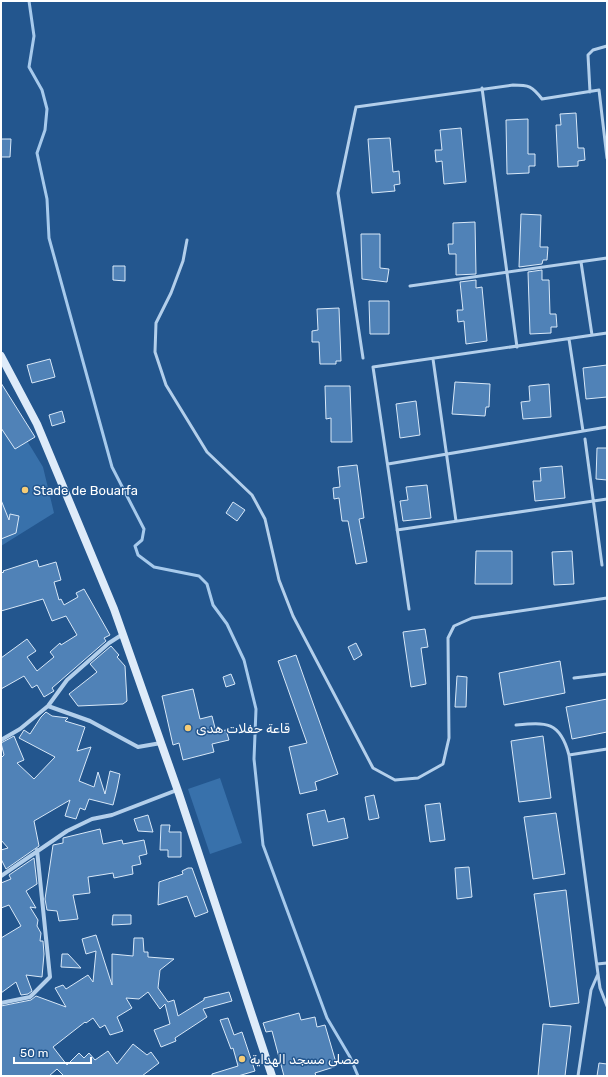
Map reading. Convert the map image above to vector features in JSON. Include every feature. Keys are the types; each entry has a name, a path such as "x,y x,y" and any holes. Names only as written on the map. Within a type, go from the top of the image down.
{"street":[{"path":"1,356 37,424 114,609 177,790 272,1076"},
{"path":"1,740 20,729 48,706 67,680 109,643 123,634"},
{"path":"48,706 90,721 138,747 161,743"},
{"path":"1,876 37,850 67,831 92,819 112,815 177,790"},
{"path":"1,1003 30,997 50,977 37,850"}],"lane":[{"path":"590,92 588,55 593,50 607,46"},
{"path":"362,358 338,193 356,107 482,88 528,85 536,90 542,98 599,90 607,158"},
{"path":"482,88 517,347"},
{"path":"187,240 183,261 171,293 156,323 155,352 166,386 207,452 252,495 265,519 279,580 293,616 373,768 395,780 418,778 443,764 449,738 448,638 454,626 472,618 607,598"},
{"path":"410,286 607,258"},
{"path":"581,262 592,335"},
{"path":"409,609 374,367 607,333"},
{"path":"569,339 583,431"},
{"path":"433,359 456,521"},
{"path":"388,464 607,427"},
{"path":"585,439 602,565"},
{"path":"397,530 607,499"},
{"path":"574,678 607,674"},
{"path":"516,725 544,723 553,726 566,742 600,988 607,1006"},
{"path":"569,755 607,749"},
{"path":"597,964 607,964"},
{"path":"578,1076 591,990 598,974"}],"shaded area":[{"name":"Stade de Bouarfa","path":"1,398 43,467 54,513 1,546"},
{"path":"220,778 242,843 210,854 188,789"}],"building":[{"path":"576,113 578,148 584,148 585,160 578,161 578,166 558,167 556,125 561,125 560,114"},
{"path":"528,119 528,154 535,154 535,166 529,166 529,173 507,174 506,120"},
{"path":"461,128 466,182 444,184 442,161 436,162 435,150 442,150 440,130"},
{"path":"390,138 393,172 399,171 400,184 394,185 395,191 372,193 368,139"},
{"path":"1,139 11,139 10,157 1,157"},
{"path":"521,214 541,215 540,247 548,247 547,260 543,260 542,264 519,267"},
{"path":"475,222 476,274 456,275 456,254 449,254 448,244 453,244 453,223"},
{"path":"361,234 380,234 380,268 389,269 387,282 362,279"},
{"path":"113,266 125,266 125,281 113,280"},
{"path":"542,270 542,280 549,280 550,314 556,314 557,327 551,327 551,333 530,334 528,272"},
{"path":"476,280 476,288 482,287 487,341 466,344 464,321 458,322 457,310 463,310 460,282"},
{"path":"369,301 389,301 389,334 370,334"},
{"path":"339,308 341,361 336,361 336,364 320,364 319,342 312,342 312,331 318,330 317,309"},
{"path":"50,359 55,377 32,383 27,365"},
{"path":"607,365 607,397 586,399 583,368"},
{"path":"455,382 490,384 489,407 486,407 485,416 452,414"},
{"path":"1,383 35,437 15,449 1,428"},
{"path":"549,384 551,417 523,419 521,402 530,401 529,386"},
{"path":"325,386 350,386 352,442 331,442 331,418 326,419"},
{"path":"416,401 420,435 400,438 396,404"},
{"path":"62,411 65,422 52,426 49,415"},
{"path":"597,448 607,448 607,480 596,479"},
{"path":"357,465 364,518 359,519 367,562 356,564 348,521 342,521 339,498 334,499 333,488 340,487 338,467"},
{"path":"562,466 565,498 535,501 533,481 541,481 540,468"},
{"path":"427,485 431,518 403,521 400,501 408,500 406,487"},
{"path":"1,500 9,520 10,514 19,516 16,533 1,539"},
{"path":"233,502 245,510 237,521 226,513"},
{"path":"476,551 512,551 512,584 475,584"},
{"path":"572,551 574,584 554,585 552,552"},
{"path":"37,560 39,567 56,562 61,580 54,582 59,600 61,599 64,605 78,597 76,593 84,589 110,635 104,638 106,641 52,688 54,691 44,697 37,685 32,688 24,676 1,689 1,658 27,639 36,651 27,657 37,671 54,657 50,652 60,643 61,645 77,635 66,616 52,621 43,599 1,611 1,573 4,572 3,571"},
{"path":"425,629 428,647 421,648 426,684 411,687 403,632"},
{"path":"356,643 362,655 354,660 348,647"},
{"path":"111,646 119,655 117,657 125,666 127,701 123,704 78,706 69,694 97,672 90,664"},
{"path":"296,655 338,774 315,782 317,790 300,794 289,747 307,743 278,661"},
{"path":"560,661 565,693 504,705 499,673"},
{"path":"231,674 235,684 226,687 223,677"},
{"path":"457,676 467,677 466,707 455,707"},
{"path":"193,689 200,719 212,716 216,732 226,730 229,740 212,744 214,752 183,760 179,743 173,745 162,696"},
{"path":"607,699 607,732 572,739 566,707"},
{"path":"46,712 52,716 68,718 65,721 85,727 77,751 91,747 79,781 94,787 98,772 105,794 110,771 120,774 113,805 89,799 85,810 80,808 76,819 65,816 70,800 34,821 39,846 6,869 1,859 1,850 8,848 1,840 1,758 4,755 1,743 14,736 24,760 17,763 34,779 55,757 19,738 24,730 30,734"},
{"path":"543,736 551,798 519,802 511,741"},
{"path":"374,795 379,818 369,820 365,797"},
{"path":"440,803 445,840 430,842 425,805"},
{"path":"325,810 328,822 344,818 348,838 313,846 307,814"},
{"path":"556,813 565,874 533,879 524,817"},
{"path":"148,815 153,832 138,831 134,819"},
{"path":"161,825 170,825 169,832 181,832 181,857 168,857 168,850 160,850"},
{"path":"100,829 103,844 122,840 123,844 144,840 147,854 139,856 141,864 132,866 133,874 114,878 113,873 88,877 90,893 73,895 78,919 59,921 57,911 47,910 45,899 53,845 63,843 63,838"},
{"path":"34,858 37,884 26,891 36,908 30,907 38,920 37,926 41,933 40,941 43,941 44,954 42,977 26,975 32,991 28,994 21,995 16,982 1,993 1,938 21,926 9,905 1,908 1,883 11,879 9,875"},
{"path":"469,867 472,897 457,899 455,868"},
{"path":"192,868 208,912 195,917 187,896 158,905 159,882 183,874 182,871"},
{"path":"566,890 579,1003 550,1007 534,894"},
{"path":"113,915 131,915 131,924 112,925"},
{"path":"96,935 112,985 112,954 133,956 134,938 143,938 144,952 148,952 148,957 174,959 160,970 158,988 168,1002 174,1000 178,1016 204,1000 204,998 229,992 232,1001 203,1009 207,1017 175,1038 176,1041 161,1047 154,1030 170,1024 165,1004 160,1009 148,992 139,999 126,998 132,1008 117,1017 123,1031 110,1035 105,1025 100,1028 93,1018 86,1023 85,1022 53,1047 67,1065 79,1053 84,1058 89,1053 95,1060 108,1051 117,1064 133,1044 147,1055 151,1052 159,1063 142,1076 64,1076 57,1069 49,1076 1,1076 1,1006 31,1000 36,996 66,1007 55,988 63,985 66,989 88,975 93,982 96,951 86,954 82,939"},
{"path":"62,954 68,954 81,968 61,967"},
{"path":"299,1013 301,1020 315,1017 317,1027 325,1025 337,1066 315,1073 316,1076 284,1076 272,1031 266,1032 263,1023"},
{"path":"228,1018 234,1035 242,1032 255,1071 238,1076 212,1076 212,1074 238,1066 233,1048 231,1049 220,1020"},
{"path":"543,1024 571,1026 565,1076 538,1076"},
{"path":"599,1063 607,1064 607,1076 597,1076"}],"waterway":[{"path":"29,1 34,36 29,67 42,90 47,109 45,130 37,153 47,199 49,238 112,467 144,529 142,540 135,546 138,555 154,567 199,576 207,584 213,605 227,624 244,660 256,709 254,759 263,845 327,1018 350,1057 358,1076"}],"place":[{"name":"Stade de Bouarfa","path":"25,490"},
{"name":"قاعة حفلات هدى","path":"188,728"},
{"name":"مصلى مسجد الهداية","path":"242,1059"}]}
